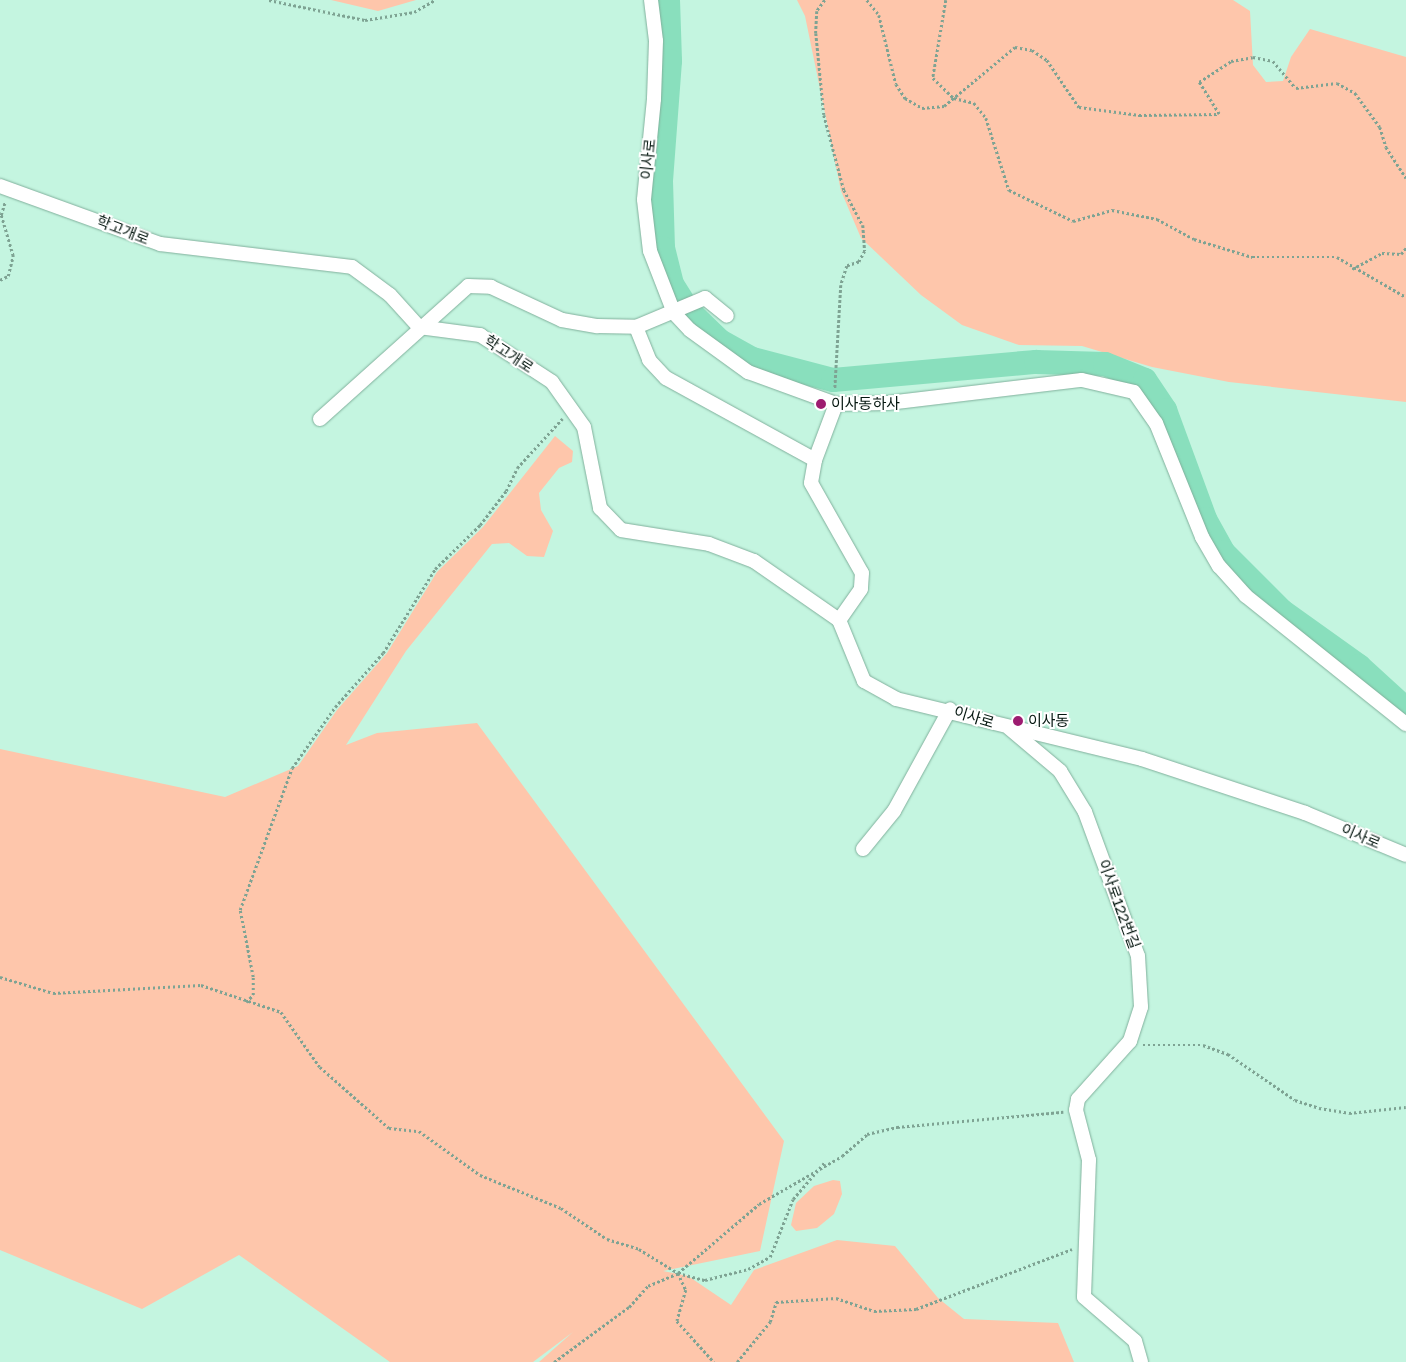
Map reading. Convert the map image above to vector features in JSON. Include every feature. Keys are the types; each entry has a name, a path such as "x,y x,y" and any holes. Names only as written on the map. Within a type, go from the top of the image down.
{"street":[{"name":"이사로","path":"651,0 656,40 654,99 644,200 650,251 676,312 715,351 748,372 836,398 888,404 1082,380 1134,392 1156,423 1202,538 1219,566 1246,596 1406,724"},
{"name":"학고개로","path":"5,188 160,244 352,267 390,295 418,328 480,335 552,382 584,427 600,508 621,530 709,544 754,561 839,620"},
{"path":"320,419 418,328 468,286 479,284 562,320 636,327 676,312 699,299 705,298 728,316"},
{"path":"636,327 649,360 666,378 815,460"},
{"path":"836,398 815,460 811,483 862,573 862,589 839,620"},
{"name":"이사로","path":"839,620 864,681 896,699 950,709 1009,728 1142,759 1227,786 1406,855"},
{"path":"864,849 894,811 950,709"},
{"name":"이사로122번길","path":"1009,728 1060,771 1085,812 1112,881 1138,956 1141,1007 1130,1042 1078,1099 1076,1110"},
{"path":"1076,1110 1088,1160 1084,1244 1084,1297 1135,1341 1141,1362"}],"path":[{"path":"269,0 365,20 414,12 435,0"},
{"path":"825,0 817,11 816,33 824,115 844,190 863,225 865,251 859,262 847,266 841,285 836,398"},
{"path":"867,0 879,15 896,84 905,98 932,110 954,98 1016,47 1032,50 1048,60 1079,107 1139,115 1219,114 1199,82 1231,61 1273,61 1296,88 1337,83 1355,93 1380,126 1386,147 1406,178"},
{"path":"946,0 933,78 954,98 974,103 986,118 1009,190 1052,214 1073,221 1112,210 1157,218 1194,239 1252,257 1337,257 1352,268 1406,296"},
{"path":"0,280 8,276 13,256 1,215 5,188"},
{"path":"1352,268 1382,253 1402,254 1406,248"},
{"path":"246,1002 253,995 253,977 240,910 292,768 335,707 383,653 435,569 480,525 506,491 517,468 571,408"},
{"path":"0,977 53,993 201,985 246,1002 281,1012 320,1067 388,1128 419,1131 480,1175 561,1208 607,1239 639,1249 678,1273 705,1280 748,1269 770,1257 793,1200 824,1163"},
{"path":"1130,1042 1203,1045 1228,1054 1295,1100 1319,1108 1348,1112 1406,1107"},
{"path":"554,1362 630,1307 648,1286 678,1273 759,1204 824,1163 842,1156 867,1134 897,1127 1076,1110"},
{"path":"737,1362 770,1322 776,1302 836,1298 874,1311 916,1309 990,1279 1023,1271 1084,1244"},
{"path":"678,1273 686,1290 677,1320 714,1362"}],"shaded area":[{"path":"331,0 416,0 378,11"},
{"path":"797,0 1233,0 1250,11 1253,65 1266,82 1283,81 1291,57 1310,29 1406,57 1406,402 1229,382 1152,367 1082,346 1019,345 962,325 921,295 861,238 841,191 805,16"},
{"path":"555,436 573,451 572,462 559,468 539,493 541,510 553,531 544,557 527,556 509,543 492,544 406,651 346,745 377,733 477,723 784,1141 760,1251 663,1271 688,1276 731,1305 754,1270 837,1240 895,1246 938,1298 964,1319 1058,1323 1074,1362 539,1362 573,1332 533,1362 390,1362 239,1255 142,1309 0,1250 0,749 225,797 298,766 337,710 387,653 437,572 483,527"},
{"path":"833,1180 840,1181 842,1194 834,1214 817,1228 796,1231 791,1225 796,1203 814,1186"}],"waterway":[{"path":"668,0 670,61 661,181 663,248 672,284 689,311 720,341 753,359 833,380 1036,362 1105,364 1145,380 1165,410 1205,519 1223,552 1282,611 1359,666 1406,709"}],"place":[{"name":"이사동하사","path":"821,404"},
{"name":"이사동","path":"1018,721"}]}
